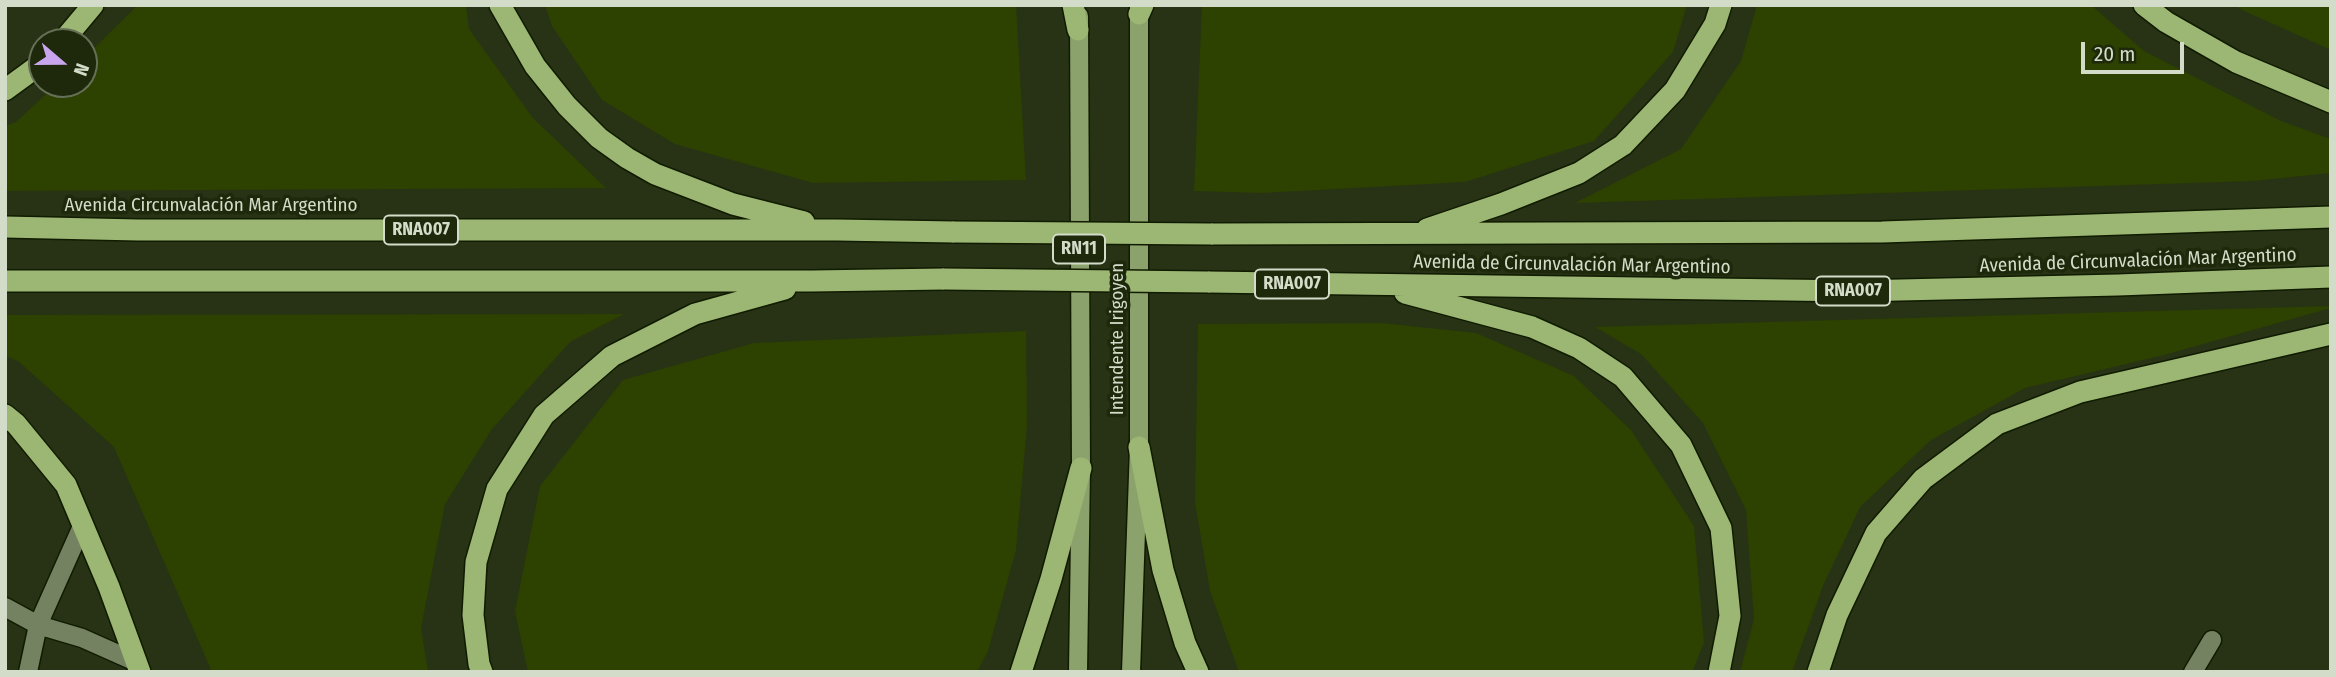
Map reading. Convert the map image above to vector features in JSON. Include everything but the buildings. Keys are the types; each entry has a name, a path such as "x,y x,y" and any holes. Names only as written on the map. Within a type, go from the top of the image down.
{"highway":[{"path":"500,5 535,66 567,106 599,138 627,158 655,174 733,204 836,230"},
{"path":"1073,5 1078,30"},
{"path":"1408,235 1501,204 1579,173 1623,145 1675,90 1715,24 1721,5"},
{"path":"2144,5 2166,22 2236,62 2331,102"},
{"path":"74,28 92,6"},
{"path":"5,90 28,73"},
{"name":"Avenida de Circunvalación Mar Argentino","path":"836,230 1408,235 1882,232 2331,217"},
{"name":"Avenida Circunvalación Mar Argentino","path":"5,227 138,230 836,230"},
{"name":"Avenida de Circunvalación Mar Argentino","path":"812,281 944,279 1857,290 2118,285 2331,277"},
{"name":"RNA007","path":"5,281 812,281"},
{"path":"482,672 473,615 476,562 497,489 544,415 612,356 695,314 812,281"},
{"path":"1376,286 1532,327 1579,348 1623,377 1681,445 1721,528 1730,616 1719,672"},
{"path":"1818,672 1837,615 1876,533 1923,479 1997,424 2080,392 2331,334"},
{"path":"5,415 16,424 66,485 109,587 138,667"},
{"path":"1139,447 1163,570 1185,643 1198,672"},
{"path":"1021,672 1051,579 1081,468"}],"main road":[{"name":"Intendente Irigoyen","path":"1079,5 1079,672"},
{"name":"Intendente Irigoyen","path":"1131,672 1139,447 1140,8"}],"street":[{"path":"29,672 38,625 83,524"},
{"path":"5,607 38,625 82,638 138,667"},
{"path":"2193,672 2212,640"}],"green space":[{"path":"138,5 466,5 469,29 533,118 606,188 5,191 5,126 16,122 42,98 98,98 98,44"},
{"path":"545,5 1016,5 1026,180 813,183 675,144 602,100 552,26"},
{"path":"1202,5 1687,5 1673,52 1594,141 1465,182 1262,193 1194,191"},
{"path":"1757,5 2091,5 2144,51 2281,121 2331,139 2331,173 2253,181 1575,203 1681,149 1741,61"},
{"path":"2234,5 2331,5 2331,50 2242,10"},
{"path":"2331,306 2164,355 2025,388 1931,440 1860,507 1823,586 1792,672 1740,672 1754,619 1746,510 1703,423 1641,354 1595,327"},
{"path":"624,314 570,342 492,429 445,504 421,628 428,672 212,672 114,447 18,361 5,356 5,315"},
{"path":"1382,323 1476,333 1574,376 1631,430 1694,526 1704,643 1692,672 1239,672 1210,591 1195,502 1198,324"},
{"path":"1026,331 1027,425 1016,550 988,651 977,672 528,672 515,611 540,486 623,380 754,343"}]}
